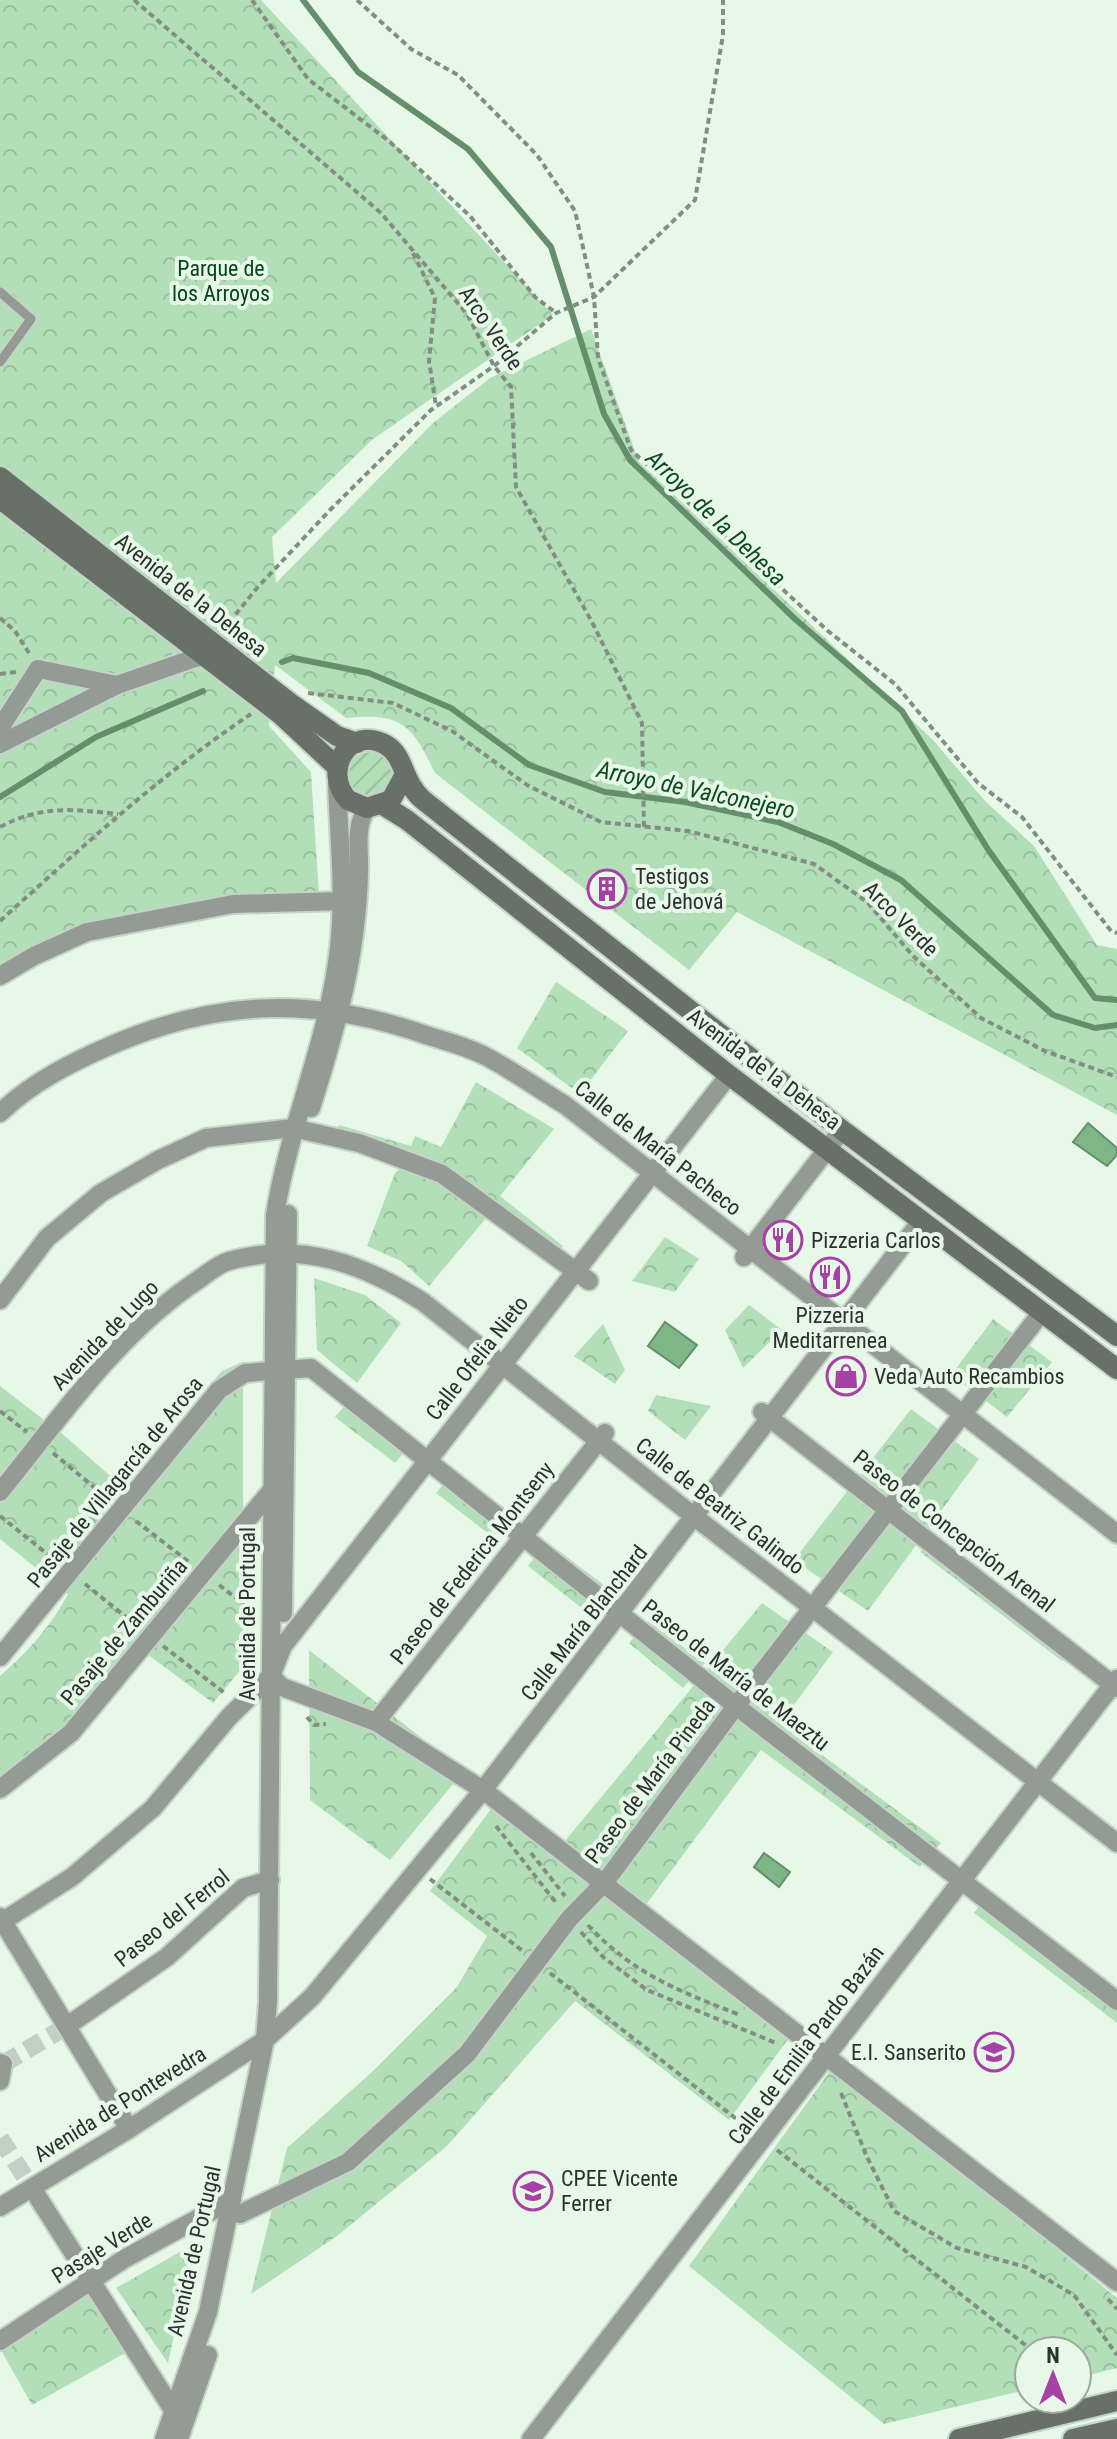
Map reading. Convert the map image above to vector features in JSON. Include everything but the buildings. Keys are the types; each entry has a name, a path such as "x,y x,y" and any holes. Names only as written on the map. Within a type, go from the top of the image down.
{"main road":[{"name":"Avenida de la Dehesa","path":"0,477 285,709 337,736 357,743 379,742 389,747 402,765 404,776 423,800 842,1130 1117,1336"},
{"name":"Avenida de la Dehesa","path":"0,499 208,649"},
{"name":"Avenida de la Dehesa","path":"285,709 337,775 348,800 375,806 407,820 729,1075 1117,1369"},
{"path":"337,775 344,752 357,743"},
{"path":"375,806 397,794 404,776"},
{"path":"959,2439 1117,2401"},
{"path":"1073,2439 1117,2429"}],"street":[{"path":"0,744 117,685 208,649"},
{"path":"0,728 38,669 117,685"},
{"name":"Avenida de Portugal","path":"335,1009 342,901 337,775"},
{"name":"Avenida de Portugal","path":"283,1646 279,1369 281,1175 299,1129 355,947 358,829 375,806"},
{"path":"0,976 34,956 87,932 233,904 342,901"},
{"name":"Calle de María Pacheco","path":"0,1113 70,1063 139,1033 190,1018 230,1012 292,1005 335,1009 393,1023 484,1055 565,1105 747,1254 963,1413 1117,1534"},
{"name":"Calle Ofelia Nieto","path":"277,1682 283,1646 500,1366 582,1276 650,1173 729,1075"},
{"path":"0,1300 47,1238 101,1193 158,1160 206,1138 299,1129 401,1156 442,1174 582,1276"},
{"path":"747,1254 842,1130"},
{"name":"Calle María Blanchard","path":"271,2034 312,1997 420,1871 696,1518 766,1415 844,1323 922,1220"},
{"name":"Calle de Beatriz Galindo","path":"280,1252 344,1261 381,1275 423,1302 500,1366 602,1437 696,1518 1117,1843"},
{"name":"Avenida de Lugo","path":"0,1492 90,1382 161,1304 225,1261 280,1252"},
{"name":"Paseo de María Pineda","path":"236,2207 348,2162 467,2054 569,1919 605,1882 887,1509 1042,1312"},
{"name":"Paseo de María de Maeztu","path":"279,1369 311,1368 736,1706 1117,2001"},
{"name":"Avenida de Portugal","path":"179,2439 198,2390 220,2310 236,2207 271,2034 277,1682 271,1491 279,1369"},
{"name":"Pasaje de Villagarcía de Arosa","path":"0,1657 219,1390 245,1373 279,1369"},
{"name":"Paseo de Concepción Arenal","path":"766,1415 1116,1684"},
{"name":"Paseo de Federica Montseny","path":"376,1722 602,1437"},
{"name":"Pasaje de Zamburiña","path":"0,1789 71,1733 271,1491"},
{"path":"129,2129 1,1921 72,1877 153,1808 241,1705 277,1682 376,1722 483,1790 1117,2282"},
{"name":"Avenida de Portugal","path":"271,2034 270,1880 277,1682"},
{"name":"Calle de Emilia Pardo Bazán","path":"531,2439 1116,1684"},
{"name":"Paseo del Ferrol","path":"67,2026 167,1957 243,1888 270,1880"},
{"name":"Avenida de Pontevedra","path":"0,2207 129,2129 271,2034"},
{"path":"0,2063 3,2064 0,2081"},
{"path":"32,2188 175,2413"},
{"name":"Avenida de Portugal","path":"164,2439 208,2312 236,2207"},
{"name":"Pasaje Verde","path":"0,2341 91,2281 236,2207"}],"lane":[{"path":"0,292 31,319 0,362"}],"path":[{"name":"Arco Verde","path":"134,0 381,213 467,314 494,366 511,387 516,487 592,622 642,723 644,829"},
{"path":"252,0 308,79 390,142 470,216 535,297 556,313"},
{"path":"357,0 411,49 458,75 537,155 575,211 594,297 598,358 631,450 828,631 895,684 978,783 1022,817 1111,931 1117,933"},
{"path":"208,649 257,588 330,510 436,407 494,366 556,313 594,297 695,200 723,35 723,0"},
{"path":"411,247 435,298 429,361 436,407"},
{"path":"0,618 15,631 38,669 0,674"},
{"name":"Arco Verde","path":"0,921 118,814 195,752 251,714 285,709 309,692 393,703 452,731 527,785 601,822 644,829 688,831 814,864 867,902 913,956 981,1018 1045,1051 1117,1077"},
{"path":"0,827 18,818 61,807 118,814"},
{"path":"0,1516 241,1705"},
{"path":"306,1715 314,1725 331,1723"},
{"path":"493,1821 569,1919 603,1957 647,1990 784,2046"},
{"path":"420,1871 1013,2335"},
{"path":"826,2056 867,2157 894,2211 957,2248 1026,2267 1074,2295 1117,2355"}],"green space":[{"name":"Parque de los Arroyos","path":"0,0 261,0 553,315 373,439 272,537 276,583 433,423 490,378 591,329 639,462 933,740 985,801 1034,846 1097,945 1117,949 1117,1115 737,912 689,970 435,773 419,743 403,725 380,717 346,718 275,665 269,726 311,772 319,895 179,907 66,930 0,963"},
{"path":"370,752 386,759 393,775 386,791 370,798 354,791 347,775 354,759"},
{"path":"556,982 628,1031 580,1094 517,1048"},
{"path":"476,1082 554,1129 500,1196 563,1246 552,1264 487,1217 429,1286 401,1261 367,1246 395,1173 403,1166 333,1145 339,1125 411,1146 415,1136 441,1147"},
{"path":"665,1237 699,1259 675,1292 632,1281"},
{"path":"314,1278 365,1295 401,1323 357,1383 317,1350"},
{"path":"749,1305 782,1330 743,1368 725,1330"},
{"path":"993,1319 1052,1362 1007,1417 951,1375"},
{"path":"603,1324 625,1370 615,1384 574,1356"},
{"path":"243,1362 243,1667 213,1703 147,1654 0,1780 0,1676 38,1638 68,1594 0,1539 0,1386 66,1437 124,1488 222,1371"},
{"path":"356,1393 416,1438 395,1463 335,1417"},
{"path":"656,1395 711,1406 685,1440 648,1411"},
{"path":"911,1409 979,1459 868,1611 794,1560"},
{"path":"454,1470 511,1514 494,1538 436,1493"},
{"path":"935,1533 1078,1645 1062,1661 920,1552"},
{"path":"547,1542 609,1589 588,1613 528,1566"},
{"path":"762,1603 833,1652 780,1724 941,1843 920,1867 761,1750 642,1910 794,2031 729,2120 575,2001 447,2146 337,2236 251,2294 287,2148 372,2072 457,1987 487,1936 430,1891 497,1801 560,1847"},
{"path":"648,1621 705,1663 683,1688 629,1643"},
{"path":"309,1650 464,1771 390,1860 310,1800"},
{"path":"991,1890 1117,1987 1117,2023 974,1913"},
{"path":"833,2067 1117,2298 1117,2368 1093,2374 1093,2335 1013,2335 1013,2393 884,2424 689,2266"},
{"path":"194,2244 168,2363 116,2288"},
{"path":"95,2288 127,2352 32,2405 2,2352"}],"shaded area":[{"path":"1088,1123 1117,1148 1117,1155 1107,1166 1073,1142"},
{"path":"665,1322 697,1345 679,1368 648,1346"},
{"path":"764,1853 790,1872 779,1887 754,1867"}],"waterway":[{"name":"Arroyo de la Dehesa","path":"303,0 358,72 468,149 551,247 604,414 630,460 795,619 902,711 989,851 1095,998 1117,1000"},
{"name":"Arroyo de Valconejero","path":"282,662 293,658 369,673 451,708 529,765 605,792 685,802 778,822 833,844 901,880 1053,1015 1095,1028 1117,1025"},
{"name":"Arroyo de Valconejero","path":"0,797 96,737 203,691"}],"tunnel":[{"path":"3,2064 67,2026"},
{"path":"0,2138 32,2188"}],"place":[{"name":"Testigos de Jehová","path":"607,889"},
{"name":"Pizzeria Carlos","path":"783,1240"},
{"name":"Pizzeria Meditarrenea","path":"830,1277"},
{"name":"Veda Auto Recambios","path":"846,1376"},
{"name":"E.I. Sanserito","path":"994,2052"},
{"name":"CPEE Vicente Ferrer","path":"533,2191"}]}
